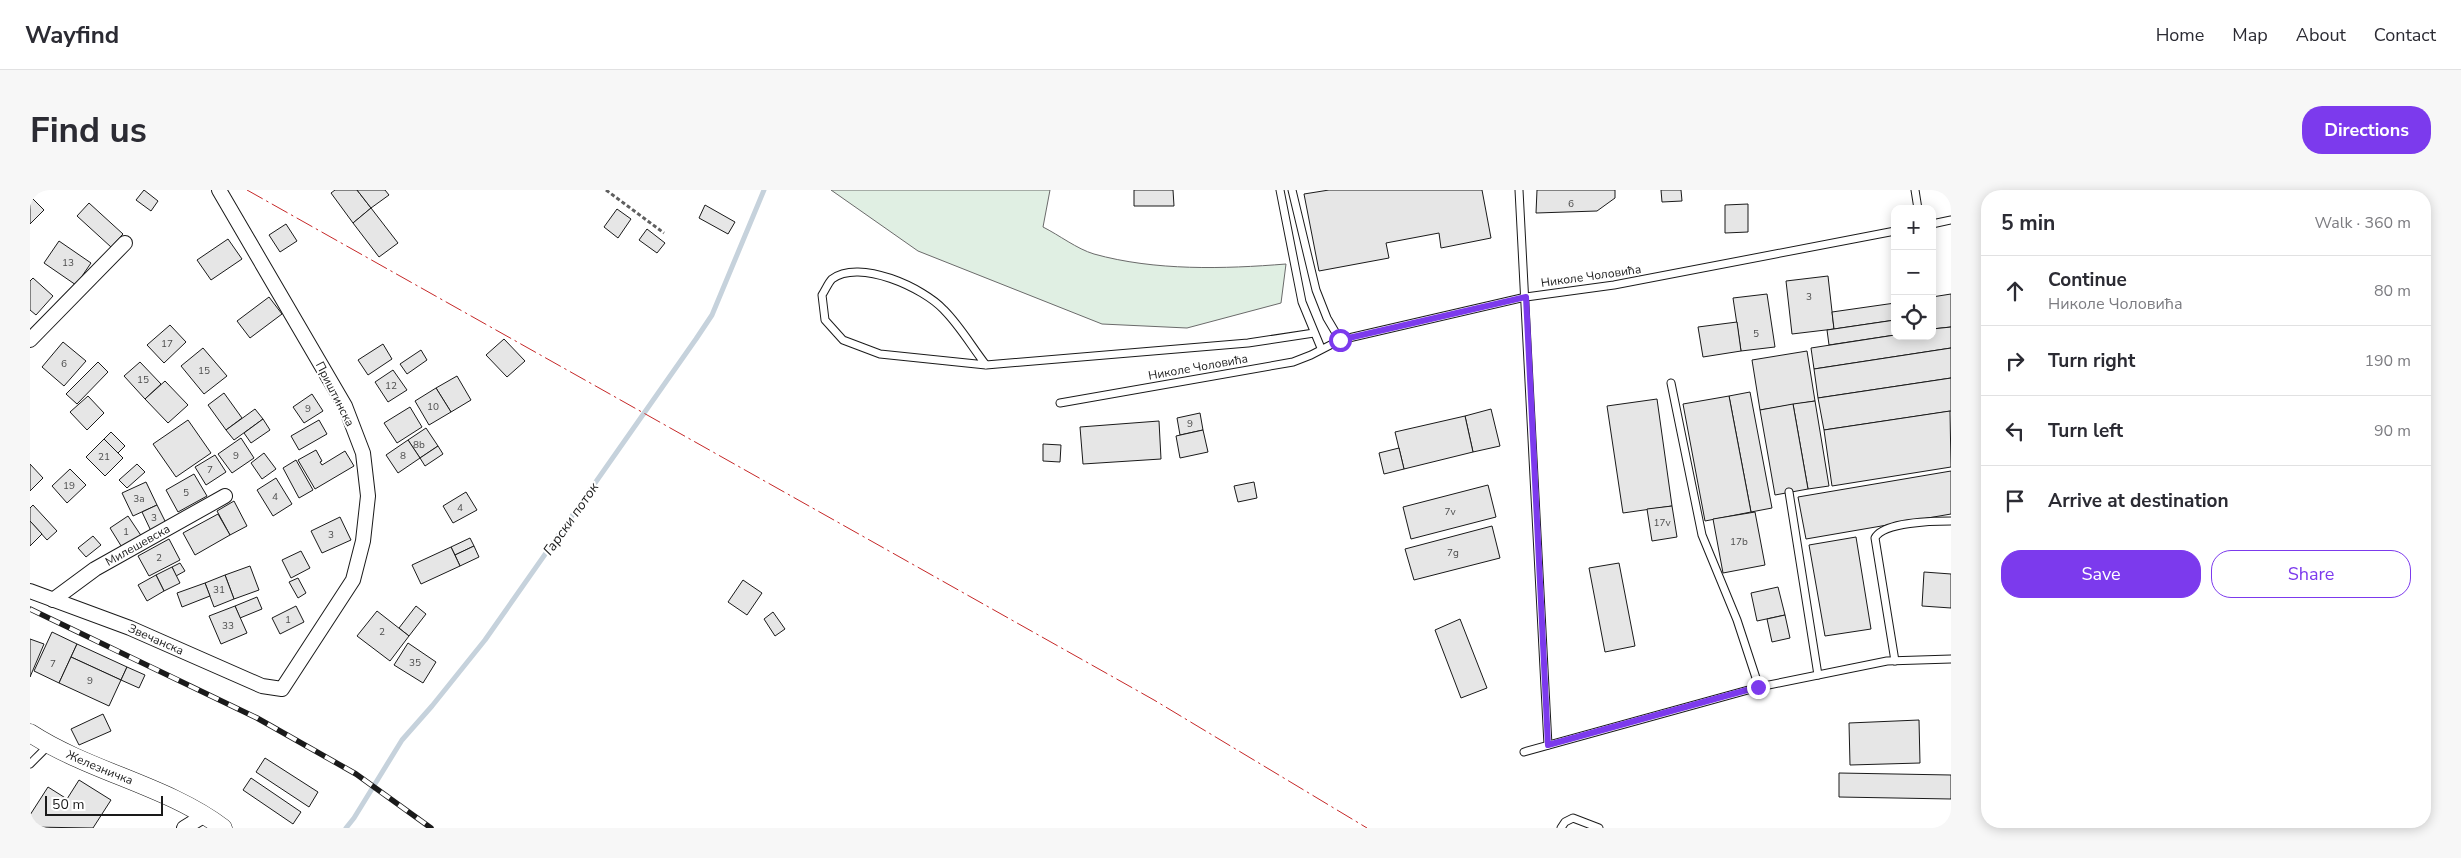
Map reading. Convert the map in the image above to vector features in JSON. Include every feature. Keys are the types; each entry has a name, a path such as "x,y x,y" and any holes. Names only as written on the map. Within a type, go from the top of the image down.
{"street":[{"name":"Приштинска","path":"219,190 345,406 363,453 368,496 363,542 353,580 282,689"},
{"path":"30,340 125,243"},
{"name":"Милешевска","path":"53,600 95,570 226,496"},
{"name":"Звечанска","path":"30,591 130,628 262,686 282,689"},
{"name":"Железничка","path":"30,732 49,745 205,815 224,828"},
{"path":"184,828 205,815"}],"lane":[{"path":"1280,190 1302,302 1321,348"},
{"path":"1292,190 1316,290 1327,318 1340,340"},
{"path":"1519,190 1548,745"},
{"path":"1915,190 1917,205"},
{"path":"1936,223 1951,220"},
{"name":"Николе Чоловића","path":"1060,403 1293,362 1311,356 1321,348 1340,340 1526,297 1614,285 1891,232"},
{"path":"986,365 944,309 919,290 859,270 833,279 822,295 825,320 844,340 880,354 986,365 1248,343 1314,333"},
{"path":"1671,383 1702,535 1732,606 1758,687"},
{"path":"1789,492 1818,675"},
{"path":"1895,661 1875,538 1880,531 1920,522 1951,521"},
{"path":"1524,752 1758,687 1895,661 1951,659"},
{"path":"30,764 49,745"},
{"path":"1561,828 1564,822 1573,818 1599,828"}],"path":[{"path":"606,190 664,233"}],"green space":[{"path":"831,190 1050,190 1043,227 1081,249 1117,260 1165,266 1214,268 1286,264 1281,303 1187,328 1102,324 918,251"}],"building":[{"path":"144,190 158,201 151,211 136,200"},
{"path":"335,190 357,190 371,208 353,223 331,193"},
{"path":"357,190 385,190 389,195 371,208"},
{"path":"1134,190 1173,190 1174,206 1134,206"},
{"path":"1329,190 1482,190 1491,238 1441,248 1439,233 1386,243 1389,258 1319,271 1304,194"},
{"path":"1537,190 1615,190 1615,198 1597,211 1536,213"},
{"path":"1661,190 1681,190 1682,201 1662,202"},
{"path":"30,196 44,210 30,224"},
{"path":"89,203 123,234 111,247 77,216"},
{"path":"1748,204 1748,232 1725,233 1725,205"},
{"path":"705,205 735,222 728,234 699,218"},
{"path":"371,208 398,243 379,257 353,223"},
{"path":"617,209 631,219 618,238 604,227"},
{"path":"286,224 297,241 280,252 269,235"},
{"path":"647,229 665,243 657,253 639,240"},
{"path":"228,239 242,259 211,280 197,260"},
{"path":"59,241 91,263 76,285 44,263"},
{"path":"1828,276 1834,329 1792,334 1786,281"},
{"path":"33,278 53,296 36,315 30,310 30,281"},
{"path":"1767,294 1775,347 1741,351 1733,298"},
{"path":"1951,294 1951,327 1936,329 1936,296"},
{"path":"269,297 282,314 250,338 237,321"},
{"path":"1891,304 1891,321 1834,329 1832,312"},
{"path":"1891,321 1891,336 1829,345 1827,330"},
{"path":"1737,322 1741,351 1703,357 1698,327"},
{"path":"170,325 186,342 164,363 147,345"},
{"path":"1951,327 1951,348 1814,369 1811,348 1891,336 1891,340 1936,340 1936,329"},
{"path":"504,339 525,361 507,377 486,355"},
{"path":"63,342 86,361 64,386 42,367"},
{"path":"383,344 392,359 368,375 358,360"},
{"path":"203,348 227,376 204,394 181,366"},
{"path":"1951,348 1951,378 1818,398 1814,369"},
{"path":"421,350 427,360 407,374 400,364"},
{"path":"1807,351 1815,401 1760,410 1752,360"},
{"path":"98,362 108,372 77,404 66,394"},
{"path":"140,362 161,384 145,399 124,376"},
{"path":"393,370 407,390 388,402 375,382"},
{"path":"457,376 471,400 451,412 436,388"},
{"path":"1951,378 1951,411 1824,430 1818,398"},
{"path":"165,381 188,405 168,423 145,399"},
{"path":"436,388 451,412 429,425 415,401"},
{"path":"1750,392 1772,508 1751,512 1729,396"},
{"path":"224,393 242,418 226,430 208,405"},
{"path":"312,394 323,411 304,423 293,407"},
{"path":"88,396 104,413 87,430 70,412"},
{"path":"1729,396 1751,512 1705,521 1683,404"},
{"path":"1657,399 1672,506 1623,513 1607,406"},
{"path":"1815,401 1829,486 1808,489 1793,404"},
{"path":"1793,404 1808,489 1775,495 1760,410"},
{"path":"410,407 422,427 397,443 384,423"},
{"path":"255,409 263,419 234,440 226,430"},
{"path":"1491,409 1500,446 1473,452 1465,416"},
{"path":"1950,411 1951,467 1832,486 1824,430"},
{"path":"1200,413 1203,430 1180,435 1177,418"},
{"path":"1465,416 1473,452 1404,469 1395,432"},
{"path":"263,419 270,430 251,443 244,433"},
{"path":"188,420 211,453 176,477 153,444"},
{"path":"319,420 327,434 299,450 291,436"},
{"path":"1159,421 1161,459 1083,464 1080,427"},
{"path":"426,428 438,446 420,458 408,440"},
{"path":"1203,430 1208,452 1180,458 1176,436"},
{"path":"111,432 125,446 118,453 104,439"},
{"path":"241,438 254,458 232,473 218,454"},
{"path":"104,439 123,458 105,476 86,457"},
{"path":"408,440 420,458 398,473 386,455"},
{"path":"1043,444 1061,445 1060,462 1043,461"},
{"path":"438,446 443,454 425,466 420,458"},
{"path":"1399,448 1404,469 1384,474 1379,453"},
{"path":"316,450 322,465 345,451 354,466 315,489 298,460"},
{"path":"264,453 276,469 262,479 251,463"},
{"path":"215,455 226,472 206,485 195,467"},
{"path":"296,460 313,490 299,498 283,468"},
{"path":"30,464 43,478 30,491"},
{"path":"137,464 145,472 127,488 119,480"},
{"path":"70,469 86,485 67,503 52,486"},
{"path":"1951,471 1951,514 1806,539 1798,497"},
{"path":"194,474 207,496 178,512 166,490"},
{"path":"276,478 292,504 273,516 257,490"},
{"path":"146,482 157,505 133,516 122,493"},
{"path":"1254,482 1257,498 1238,502 1234,486"},
{"path":"1488,485 1496,517 1411,539 1403,507"},
{"path":"466,492 477,510 453,523 443,506"},
{"path":"234,501 247,526 230,535 217,511"},
{"path":"33,505 57,531 47,540 30,521 30,508"},
{"path":"157,505 166,523 151,531 142,512"},
{"path":"1672,506 1677,537 1652,541 1647,509"},
{"path":"1755,512 1765,565 1723,573 1713,519"},
{"path":"218,514 230,535 195,555 183,533"},
{"path":"128,516 142,537 123,549 110,528"},
{"path":"340,517 351,540 322,553 311,531"},
{"path":"30,521 42,534 30,546"},
{"path":"1492,526 1500,558 1414,580 1405,549"},
{"path":"93,536 101,545 86,557 78,548"},
{"path":"1856,537 1871,629 1825,636 1809,545"},
{"path":"470,538 474,546 455,555 451,547"},
{"path":"169,539 180,560 149,576 138,556"},
{"path":"474,546 479,557 460,566 455,555"},
{"path":"451,547 460,566 421,584 412,565"},
{"path":"301,551 310,568 291,578 282,560"},
{"path":"180,563 185,571 176,576 172,567"},
{"path":"1619,563 1635,646 1605,652 1589,568"},
{"path":"250,566 259,590 234,599 225,575"},
{"path":"172,567 180,583 164,591 156,575"},
{"path":"1924,572 1951,574 1951,608 1922,606"},
{"path":"156,575 164,591 147,601 138,585"},
{"path":"225,575 234,599 214,607 205,583"},
{"path":"298,578 306,593 298,598 289,582"},
{"path":"743,580 762,593 747,615 728,602"},
{"path":"205,583 210,596 182,607 177,593"},
{"path":"1778,587 1785,615 1757,621 1751,593"},
{"path":"257,597 262,609 240,618 235,606"},
{"path":"235,606 247,633 221,644 209,616"},
{"path":"296,606 304,622 280,634 272,618"},
{"path":"416,606 426,614 409,636 399,628"},
{"path":"377,611 409,636 390,661 357,636"},
{"path":"773,612 785,629 775,636 764,619"},
{"path":"1785,615 1790,638 1772,642 1767,619"},
{"path":"1460,619 1487,688 1461,698 1435,630"},
{"path":"52,632 77,644 59,683 34,671"},
{"path":"30,639 44,644 30,677"},
{"path":"408,643 436,662 423,683 394,665"},
{"path":"77,644 127,667 121,680 71,657"},
{"path":"71,657 121,680 109,706 59,683"},
{"path":"127,667 145,675 139,688 121,680"},
{"path":"103,714 111,731 79,745 71,729"},
{"path":"1919,720 1920,763 1850,765 1849,723"},
{"path":"265,758 318,792 309,807 256,772"},
{"path":"1839,773 1951,775 1951,799 1839,797"},
{"path":"251,778 301,812 293,824 243,790"},
{"path":"79,780 111,800 93,828 30,827 30,815 48,787 67,799"}],"waterway":[{"name":"Гарски поток","path":"346,828 402,740 485,640 712,315 764,190"}],"railway":[{"path":"30,609 257,718 356,774 431,828"}],"power":[{"path":"247,190 1154,700 1367,828"}],"route":[{"path":"1340,340 1526,297 1548,745 1758,687"}]}
